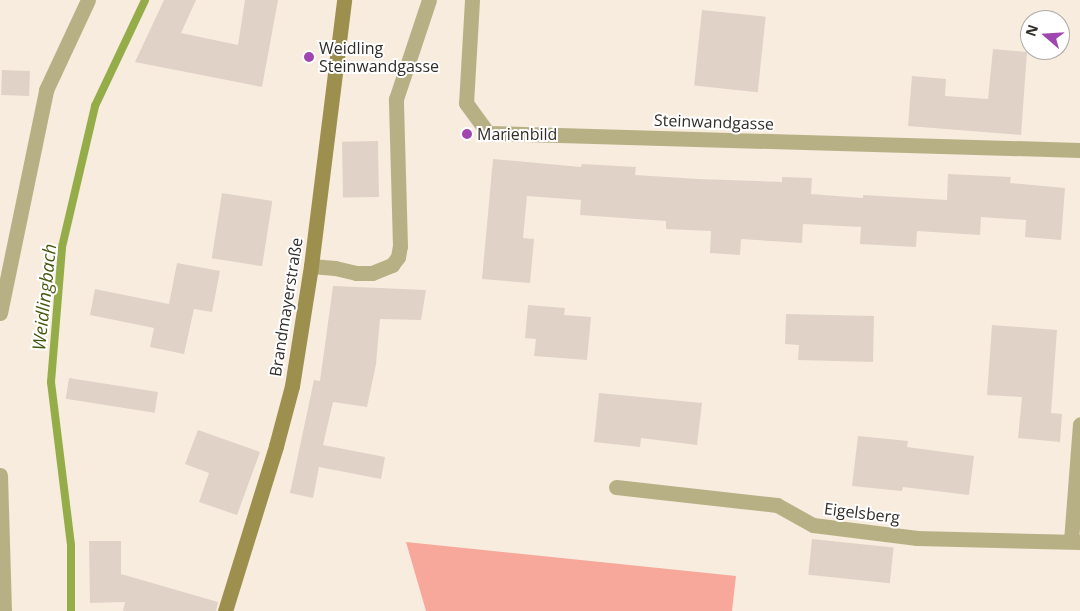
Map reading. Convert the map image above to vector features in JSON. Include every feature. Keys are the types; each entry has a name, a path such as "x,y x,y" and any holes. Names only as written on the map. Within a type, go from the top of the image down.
{"main road":[{"name":"Brandmayerstraße","path":"224,611 276,446 290,395 311,266 344,0"}],"street":[{"path":"0,313 46,90 88,0"},
{"path":"311,266 335,268 356,273 372,273 392,265 398,257 400,246 396,99 429,0"},
{"name":"Steinwandgasse","path":"472,0 466,103 488,134 1080,150"},
{"path":"1076,542 1080,424"},
{"path":"0,475 4,611"},
{"name":"Eigelsberg","path":"616,488 777,505 813,525 917,538 1076,542"}],"shaded area":[{"path":"406,542 736,576 732,611 426,611"}],"building":[{"path":"164,0 196,0 181,33 238,45 245,0 278,0 262,87 135,62"},
{"path":"702,10 766,17 758,92 694,86"},
{"path":"993,49 1020,51 1020,60 1026,60 1021,135 908,126 912,76 946,79 945,96 988,99"},
{"path":"2,70 30,71 29,96 1,95"},
{"path":"378,141 379,197 343,198 342,142"},
{"path":"493,159 581,167 582,164 636,167 635,175 698,179 782,182 782,177 812,178 811,194 863,198 863,195 947,200 948,174 1011,177 1010,183 1065,188 1061,240 1025,237 1026,220 981,217 980,235 917,231 916,247 860,244 861,227 803,224 802,243 741,239 740,255 710,253 711,231 666,229 666,221 580,215 581,200 527,196 523,238 534,239 530,283 482,279"},
{"path":"222,193 272,201 262,266 212,258"},
{"path":"177,263 220,271 212,312 194,309 184,354 150,347 154,328 90,315 95,289 169,304"},
{"path":"333,286 426,290 421,320 380,319 376,364 367,407 333,402 323,445 385,457 381,479 319,467 313,498 290,493 314,380 320,381"},
{"path":"528,305 565,308 564,315 591,317 587,360 534,356 536,339 525,338"},
{"path":"786,314 874,316 873,362 798,360 799,345 785,344"},
{"path":"992,325 1057,330 1051,413 1062,414 1060,442 1018,438 1022,397 987,395"},
{"path":"69,378 158,392 155,413 66,399"},
{"path":"599,393 702,403 697,445 641,438 640,447 594,442"},
{"path":"198,430 260,452 237,515 199,502 209,473 185,464"},
{"path":"858,436 908,441 907,447 974,456 969,495 903,487 902,491 852,486"},
{"path":"812,539 894,548 890,583 808,575"},
{"path":"89,541 121,541 121,574 218,602 216,611 123,611 125,602 90,603"}],"waterway":[{"name":"Weidlingbach","path":"71,611 71,545 51,382 62,247 95,106 145,0"}],"place":[{"name":"Weidling Steinwandgasse","path":"309,57"},
{"name":"Marienbild","path":"467,134"}]}
